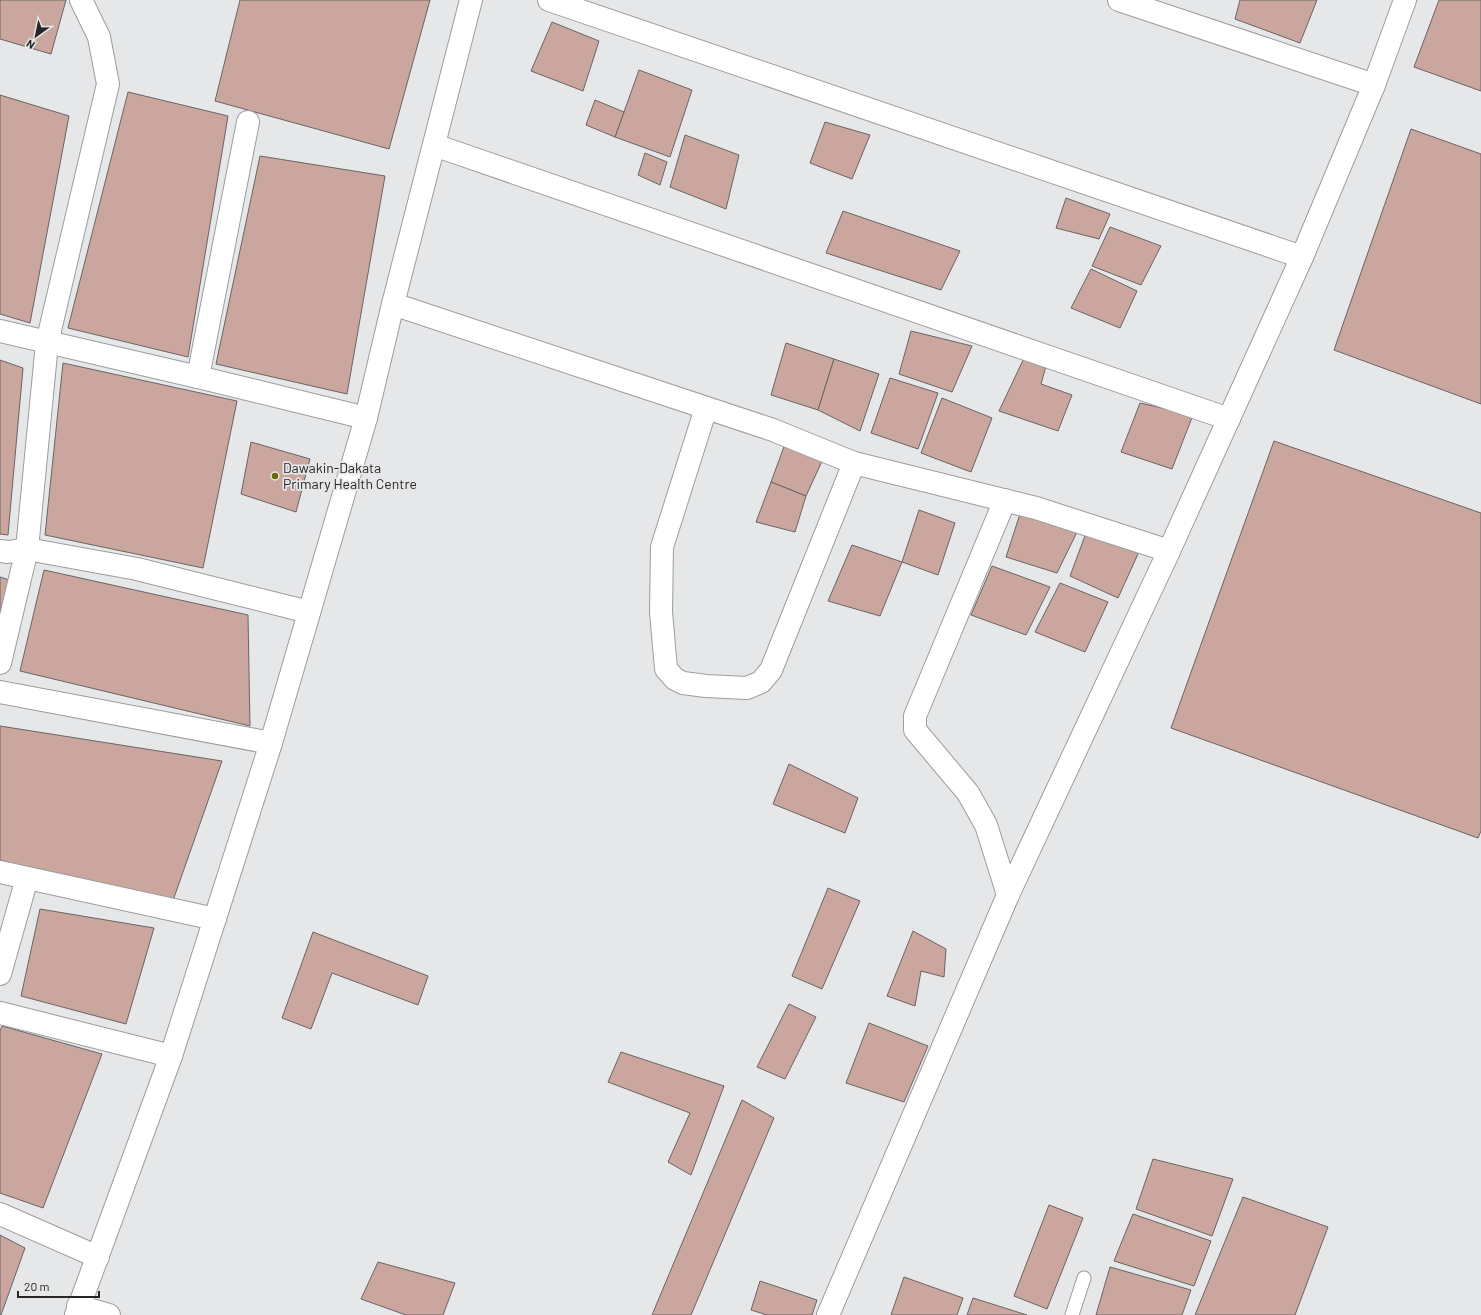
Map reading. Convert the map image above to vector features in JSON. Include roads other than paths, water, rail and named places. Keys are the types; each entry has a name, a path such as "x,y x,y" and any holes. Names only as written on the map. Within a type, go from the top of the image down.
{"street":[{"path":"0,663 27,549 47,343 108,84 99,37 81,0"},
{"path":"109,1315 77,1311 171,1056 271,743 366,418 393,304 471,0"},
{"path":"549,0 1302,257"},
{"path":"1119,0 1374,85"},
{"path":"828,1315 1008,895 1169,551 1302,257 1374,85 1404,0"},
{"path":"198,377 248,122"},
{"path":"434,146 1229,419"},
{"path":"393,304 773,430 854,463 1036,508 1169,551"},
{"path":"0,331 366,418"},
{"path":"706,408 662,547 661,612 666,669 675,679 683,683 747,688 760,682 772,670 854,463"},
{"path":"1005,500 915,716 915,730 968,792 986,825 1008,895"},
{"path":"0,551 8,552 27,549 137,569 309,612"},
{"path":"0,692 271,743"},
{"path":"0,872 215,919"},
{"path":"0,974 27,878"},
{"path":"0,1012 171,1056"},
{"path":"0,1214 98,1257"}],"lane":[{"path":"1072,1315 1084,1278"}],"place":[{"name":"Dawakin-Dakata Primary Health Centre","path":"275,476"}]}
